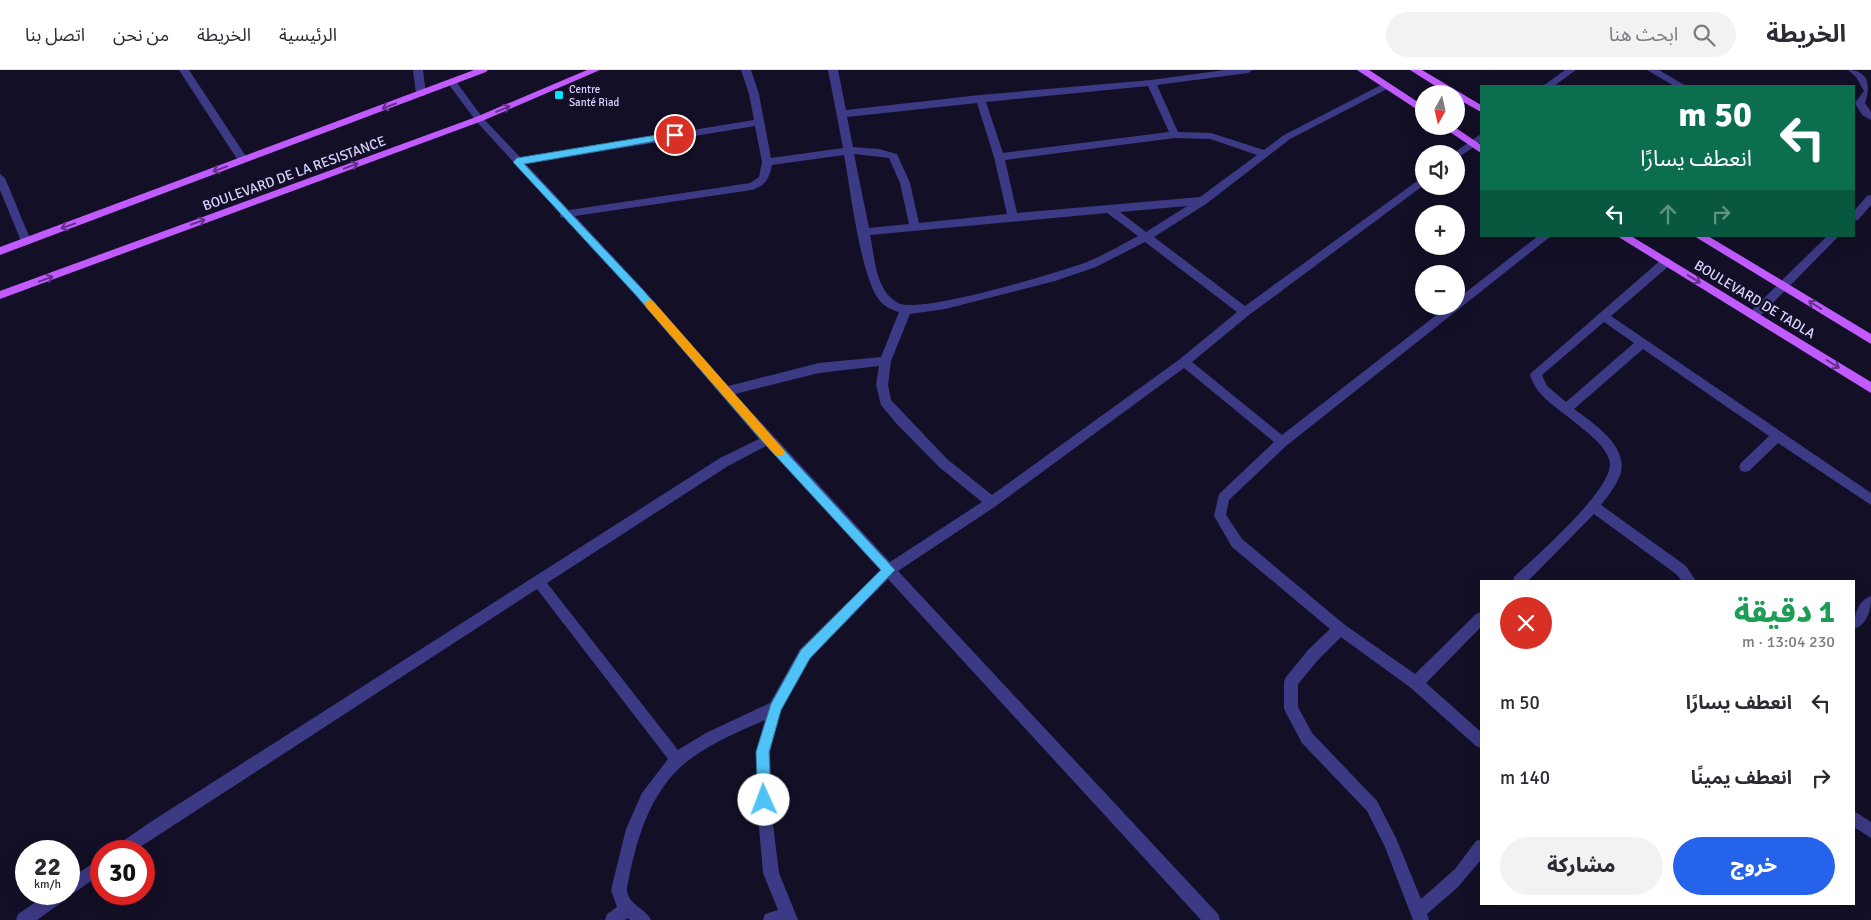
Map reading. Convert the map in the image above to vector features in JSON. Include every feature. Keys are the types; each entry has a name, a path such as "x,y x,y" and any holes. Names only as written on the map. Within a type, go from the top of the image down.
{"main road":[{"name":"BOULEVARD DE LA RESISTANCE","path":"0,251 483,70"},
{"name":"BOULEVARD DE LA RESISTANCE","path":"0,296 479,119 595,70"},
{"path":"1362,70 1415,105"},
{"path":"1420,71 1442,85"},
{"path":"1465,99 1480,108"},
{"path":"1459,135 1477,147"},
{"name":"BOULEVARD DE TADLA","path":"1624,237 1871,388"},
{"name":"BOULEVARD DE TADLA","path":"1701,237 1871,340"}],"street":[{"path":"184,70 244,160"},
{"path":"418,70 421,94"},
{"path":"564,214 752,186 764,178 767,162 746,70"},
{"path":"833,70 873,278 883,297 895,307 906,310 945,305 1055,277 1092,264 1146,237 1202,201 1287,137 1386,86"},
{"path":"842,114 980,98 1151,83 1248,70"},
{"path":"1549,85 1571,70"},
{"path":"1652,70 1679,85"},
{"path":"1853,70 1860,75 1869,91 1857,105 1871,117"},
{"path":"452,82 479,119 564,214 639,292 768,440 1212,920"},
{"path":"1151,83 1175,135"},
{"path":"980,98 999,157 1014,217"},
{"path":"517,162 759,122"},
{"path":"999,157 1175,135 1211,136 1266,154"},
{"path":"1465,152 1477,147"},
{"path":"767,162 850,151 872,151 893,156 905,183 915,227"},
{"path":"0,178 26,242"},
{"path":"771,920 788,918 771,872 765,816 762,752 775,708 805,654 889,570 992,502 1184,362 1245,312 1415,187"},
{"path":"1855,216 1871,199"},
{"path":"863,232 1202,201"},
{"path":"1109,209 1245,312"},
{"path":"1480,741 1416,683 1340,629 1237,543 1220,516 1223,498 1282,442 1545,237"},
{"path":"1754,315 1833,237"},
{"path":"1519,580 1594,507 1617,472 1616,462 1600,436 1544,390 1537,382 1536,374 1666,262"},
{"path":"906,310 885,361 882,385 885,402 900,420 943,462 992,502"},
{"path":"1604,316 1871,500"},
{"path":"1566,409 1642,343"},
{"path":"726,391 810,370 851,363 885,361"},
{"path":"1184,362 1282,442"},
{"path":"1745,467 1776,436"},
{"path":"136,840 724,462 768,440"},
{"path":"1594,507 1681,570 1689,580"},
{"path":"538,581 677,760"},
{"path":"1855,622 1871,602"},
{"path":"1416,683 1480,619"},
{"path":"1340,629 1313,655 1290,682 1291,708 1307,738 1372,806 1392,843 1419,916 1453,883 1480,848"},
{"path":"644,920 627,909 619,891 624,861 637,821 654,788 677,760 712,738 775,708"},
{"path":"1855,819 1871,831"},
{"path":"24,920 45,905"},
{"path":"613,920 627,909"}],"slow traffic":[{"path":"649,304 780,452"}],"place":[{"name":"Centre Santé Riad","path":"559,95"}],"route":[{"path":"675,135 517,162 639,292 768,440 889,570 805,654 775,708 762,752 764,800"}]}
